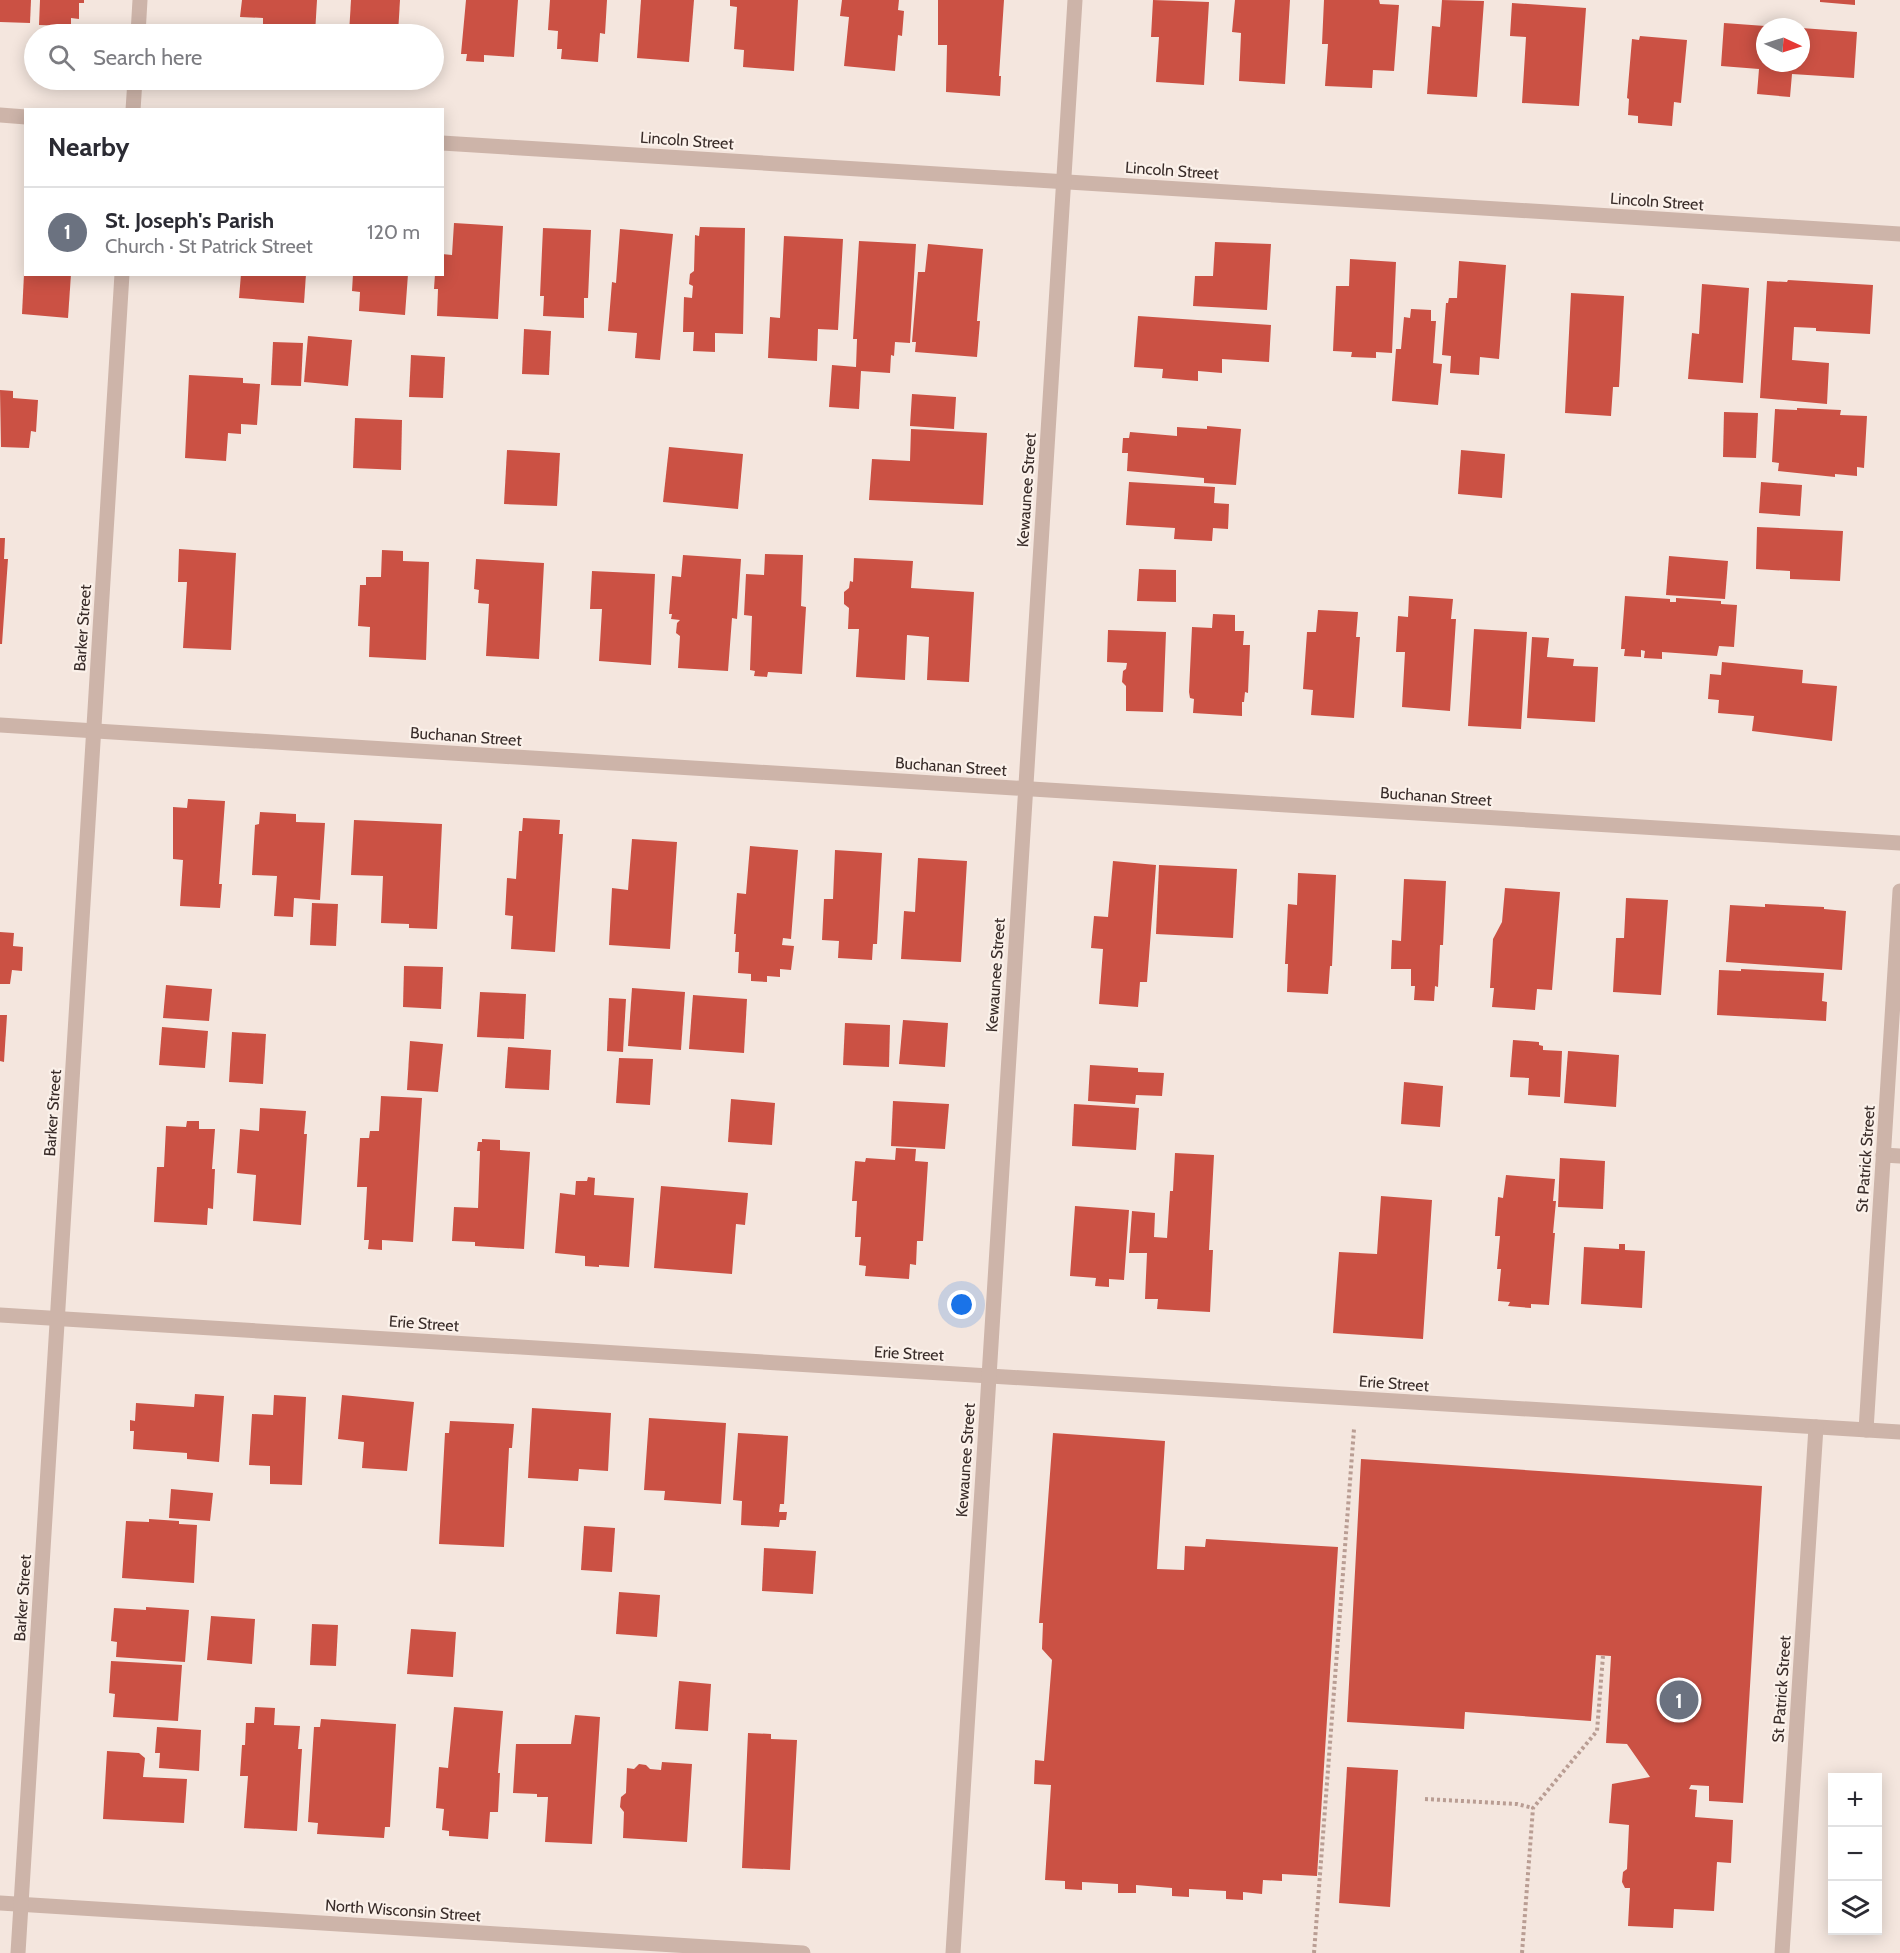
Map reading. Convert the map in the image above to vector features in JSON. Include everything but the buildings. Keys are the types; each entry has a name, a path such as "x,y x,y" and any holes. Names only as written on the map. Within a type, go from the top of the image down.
{"street":[{"path":"139,24 140,0"},
{"name":"Kewaunee Street","path":"953,1953 1075,0"},
{"path":"133,108 134,90"},
{"path":"0,115 24,117"},
{"name":"Lincoln Street","path":"444,143 1900,234"},
{"name":"Barker Street","path":"18,1953 122,276"},
{"name":"Buchanan Street","path":"0,725 1900,843"},
{"name":"St Patrick Street","path":"1866,1430 1900,891"},
{"path":"1883,1155 1900,1156"},
{"name":"Erie Street","path":"0,1315 1866,1430"},
{"name":"St Patrick Street","path":"1782,1953 1816,1427"},
{"path":"1866,1430 1900,1432"},
{"name":"North Wisconsin Street","path":"0,1903 803,1953"}],"path":[{"path":"1314,1953 1356,1398"},
{"path":"1522,1953 1533,1808 1597,1731 1603,1656"},
{"path":"1425,1799 1517,1804 1533,1808"}],"place":[{"name":"St. Joseph's Parish","path":"1679,1700"}]}
